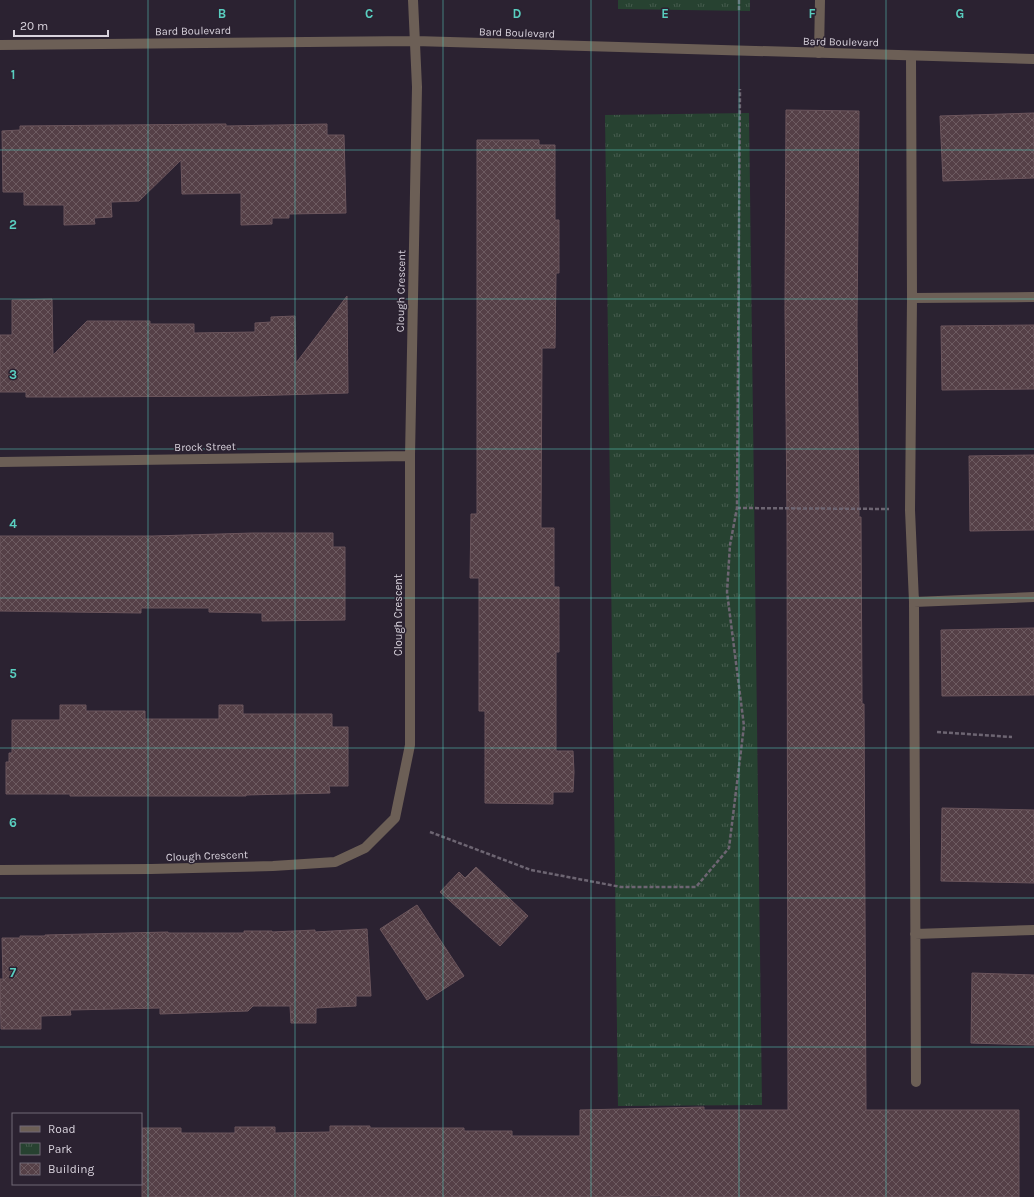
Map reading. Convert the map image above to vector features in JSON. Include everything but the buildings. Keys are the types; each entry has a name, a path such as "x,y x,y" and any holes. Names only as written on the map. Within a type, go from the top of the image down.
{"street":[{"name":"Clough Crescent","path":"0,870 151,869 272,866 335,862 365,848 395,818 410,745 410,456 417,88 413,0"},
{"path":"819,53 820,0"},
{"name":"Bard Boulevard","path":"0,45 415,42 1034,59"},
{"path":"911,56 912,298 910,510 914,602 916,1082"},
{"path":"912,298 1034,297"},
{"name":"Brock Street","path":"0,462 410,456"},
{"path":"914,602 1034,597"},
{"path":"915,934 1034,930"}],"path":[{"path":"739,0 739,12"},
{"path":"430,832 531,870 621,887 696,887 729,848 744,726 727,592 730,545 737,508 740,89"},
{"path":"737,508 910,510"},
{"path":"914,731 1012,737"}],"green space":[{"path":"618,0 750,0 750,11 618,9"},
{"path":"749,113 762,1105 618,1106 605,115"}]}
